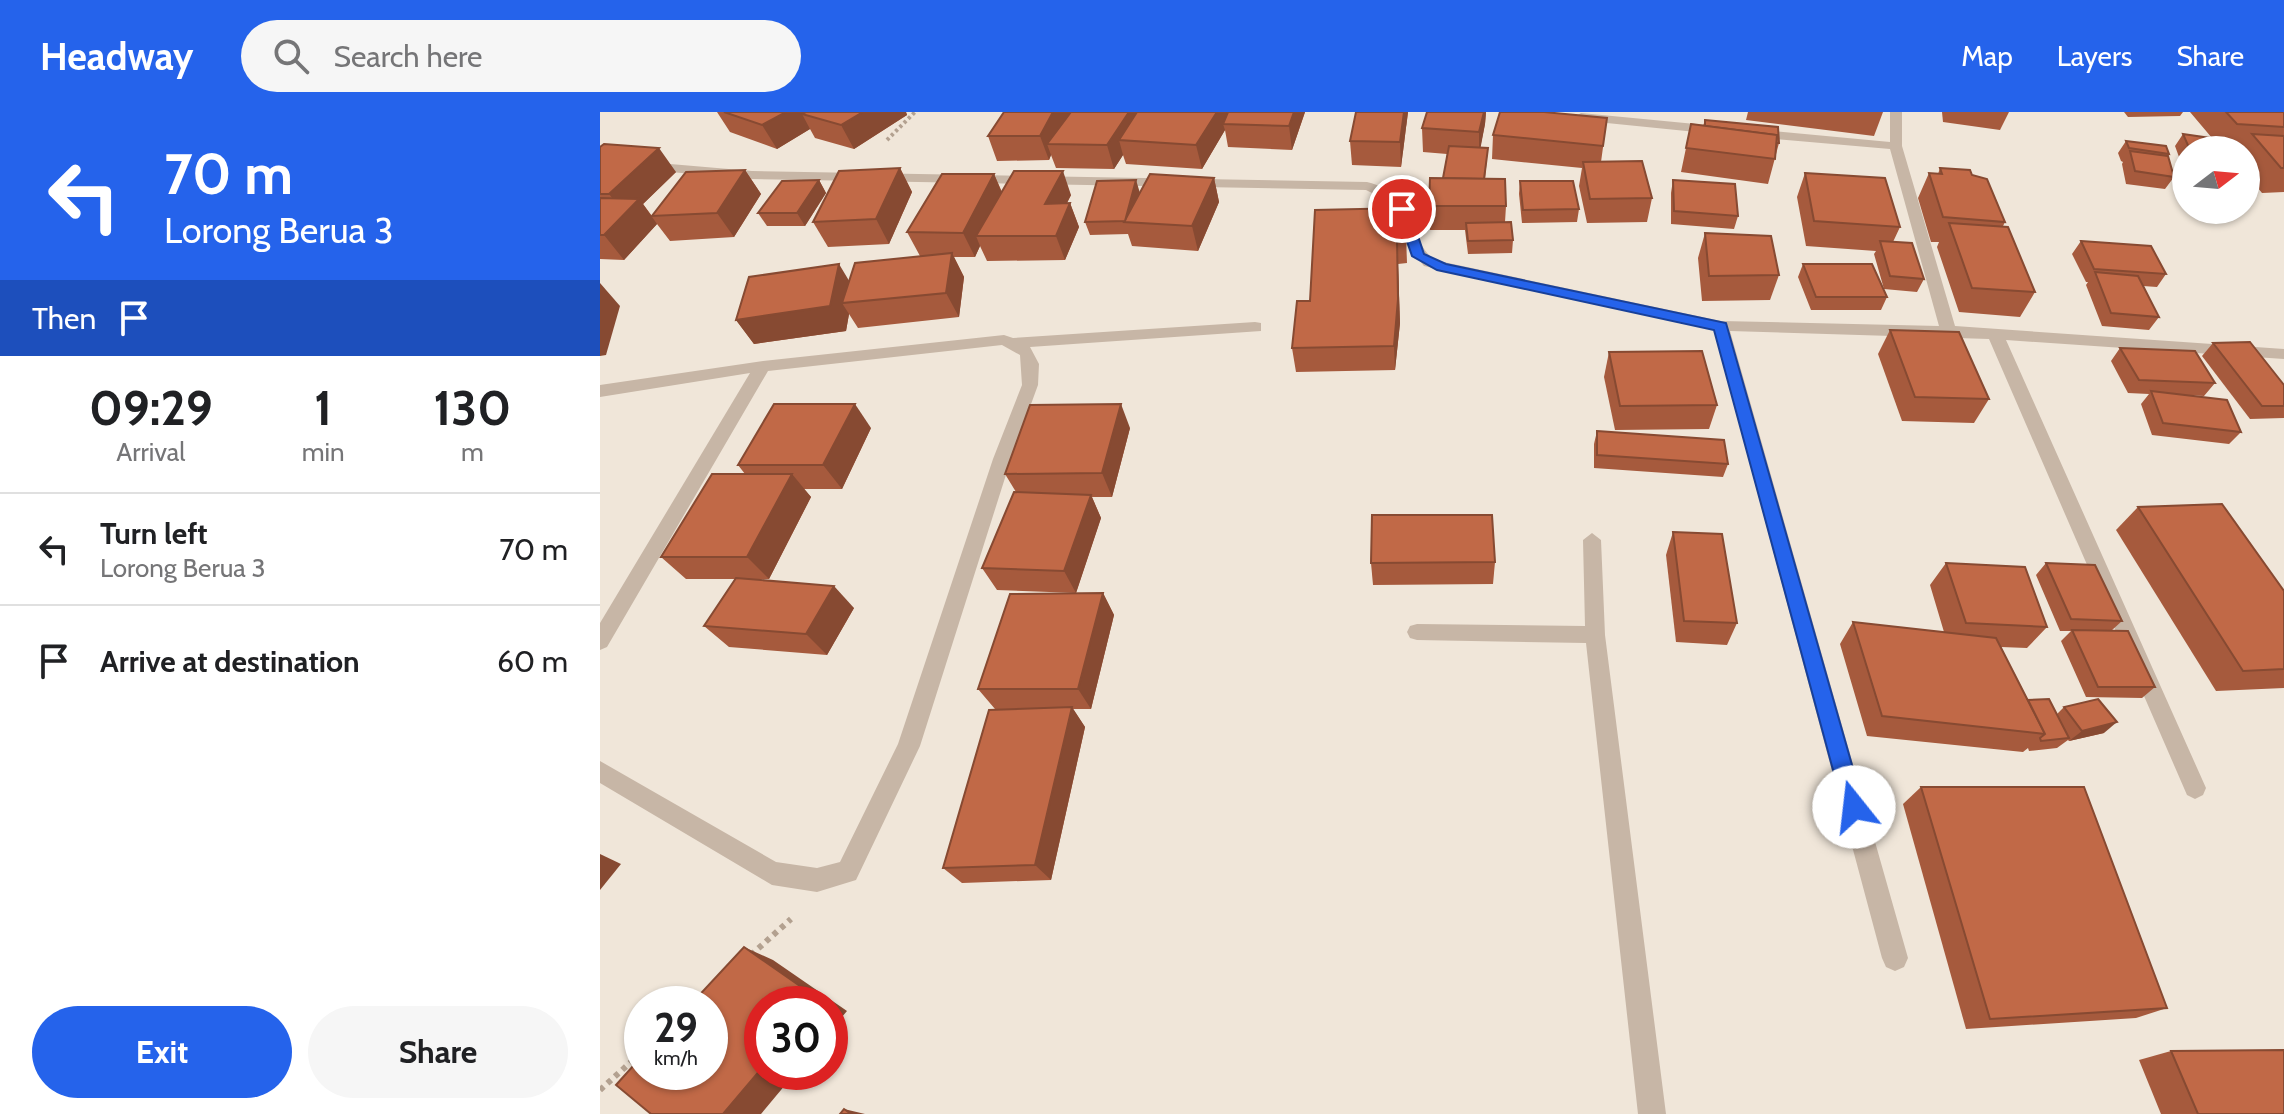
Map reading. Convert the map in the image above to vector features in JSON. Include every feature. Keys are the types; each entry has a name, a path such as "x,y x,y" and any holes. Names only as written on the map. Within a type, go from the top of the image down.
{"street":[{"path":"1896,112 1896,146 1948,331"},
{"path":"1561,115 1728,131"},
{"path":"1744,132 1896,146"},
{"path":"600,162 752,175 1382,189 1402,209 1415,249 1429,263 1721,326 1948,331 2284,354"},
{"path":"1721,326 1895,958"},
{"path":"600,391 763,366 1004,340 1015,343 1255,327"},
{"path":"1995,334 2195,788"},
{"path":"600,771 772,873 817,880 841,875 852,868 909,746 1002,459 1030,385 1031,364 1027,352 1015,343"},
{"path":"600,641 763,366"},
{"path":"1592,540 1595,635 1652,1114"},
{"path":"1417,632 1595,635"}],"path":[{"path":"741,964 841,875"},
{"path":"600,1090 624,1068"}],"building":[{"path":"724,112 786,112 762,125"},
{"path":"863,112 841,125 802,114"},
{"path":"1004,112 1053,112 1040,136 988,136"},
{"path":"1071,112 1129,112 1107,145 1047,144"},
{"path":"1137,112 1217,112 1196,145 1119,140"},
{"path":"1228,112 1294,112 1289,126 1223,124"},
{"path":"1356,112 1404,112 1400,142 1350,141"},
{"path":"1427,112 1484,112 1479,132 1422,128"},
{"path":"1500,112 1544,112 1607,118 1603,146 1493,135"},
{"path":"2226,112 2284,112 2284,127 2237,124"},
{"path":"1705,120 1778,127 1779,143 1776,143 1777,135 1705,126"},
{"path":"1691,124 1777,135 1775,159 1686,148"},
{"path":"2252,134 2284,136 2284,168 2260,143 2260,136"},
{"path":"2126,141 2166,146 2169,154 2129,148"},
{"path":"604,144 659,148 609,194 600,194 600,147"},
{"path":"1449,146 1488,148 1484,179 1443,178"},
{"path":"2130,151 2168,156 2172,177 2135,171"},
{"path":"1642,161 1652,198 1590,199 1583,162"},
{"path":"900,168 876,219 813,222 839,171"},
{"path":"1940,168 1970,170 1972,175 1987,179 2005,222 1943,217 1929,173 1942,174"},
{"path":"745,170 717,213 652,216 686,172"},
{"path":"1014,171 1063,171 1045,204 1070,203 1056,236 976,236"},
{"path":"1805,173 1885,178 1900,227 1814,221"},
{"path":"942,174 994,174 963,233 907,232"},
{"path":"1150,174 1214,178 1192,226 1124,222"},
{"path":"1430,178 1505,179 1506,206 1429,206"},
{"path":"819,180 797,213 758,213 782,181"},
{"path":"1136,180 1125,221 1085,222 1097,181"},
{"path":"1673,180 1735,184 1738,216 1674,211"},
{"path":"1520,181 1573,181 1579,209 1523,210"},
{"path":"600,198 639,199 604,235 600,235"},
{"path":"1405,208 1406,239 1397,239 1398,299 1394,346 1292,348 1297,301 1310,301 1315,210"},
{"path":"1511,222 1513,240 1468,241 1466,223"},
{"path":"1949,223 2008,227 2035,292 1972,288"},
{"path":"1705,233 1771,236 1779,275 1709,276"},
{"path":"1880,241 1912,243 1924,279 1890,276"},
{"path":"2081,241 2151,246 2166,274 2094,269"},
{"path":"952,253 946,293 842,303 855,263"},
{"path":"839,264 830,306 736,320 749,277"},
{"path":"1803,264 1872,264 1887,297 1816,297"},
{"path":"2095,272 2138,276 2159,317 2111,313"},
{"path":"1890,330 1959,332 1989,399 1915,397"},
{"path":"2250,342 2284,385 2284,406 2262,406 2213,343"},
{"path":"2120,348 2195,351 2215,383 2139,380"},
{"path":"1702,351 1717,405 1620,406 1609,352"},
{"path":"2151,391 2227,400 2241,432 2163,423"},
{"path":"774,404 855,404 823,465 738,465"},
{"path":"1121,404 1102,473 1005,474 1030,405"},
{"path":"1597,431 1724,440 1728,464 1597,455"},
{"path":"712,474 792,474 747,557 661,557"},
{"path":"1014,492 1091,495 1064,571 982,568"},
{"path":"2222,504 2284,591 2284,669 2243,671 2138,507"},
{"path":"1372,515 1492,515 1495,562 1371,563"},
{"path":"1673,532 1722,534 1737,623 1684,621"},
{"path":"1946,563 2025,567 2047,627 1966,623"},
{"path":"2046,563 2095,565 2122,621 2071,619"},
{"path":"736,578 834,586 806,634 704,626"},
{"path":"1103,593 1078,689 978,689 1010,594"},
{"path":"1853,622 1996,638 2045,734 1882,716"},
{"path":"2072,630 2128,631 2155,687 2098,687"},
{"path":"2049,699 2069,738 2041,741 2045,734 2028,700"},
{"path":"2098,699 2117,722 2082,731 2064,707"},
{"path":"1072,707 1035,865 943,868 989,710"},
{"path":"1921,787 2084,787 2167,1008 1990,1019"},
{"path":"744,947 800,986 744,986 744,1089 723,1114 651,1114 616,1085 624,1076 624,1090 728,1090 728,986 708,986"},
{"path":"2284,1050 2284,1114 2198,1114 2171,1051"}],"route":[{"path":"1402,209 1419,256 1442,268 1721,326 1854,807"}]}
